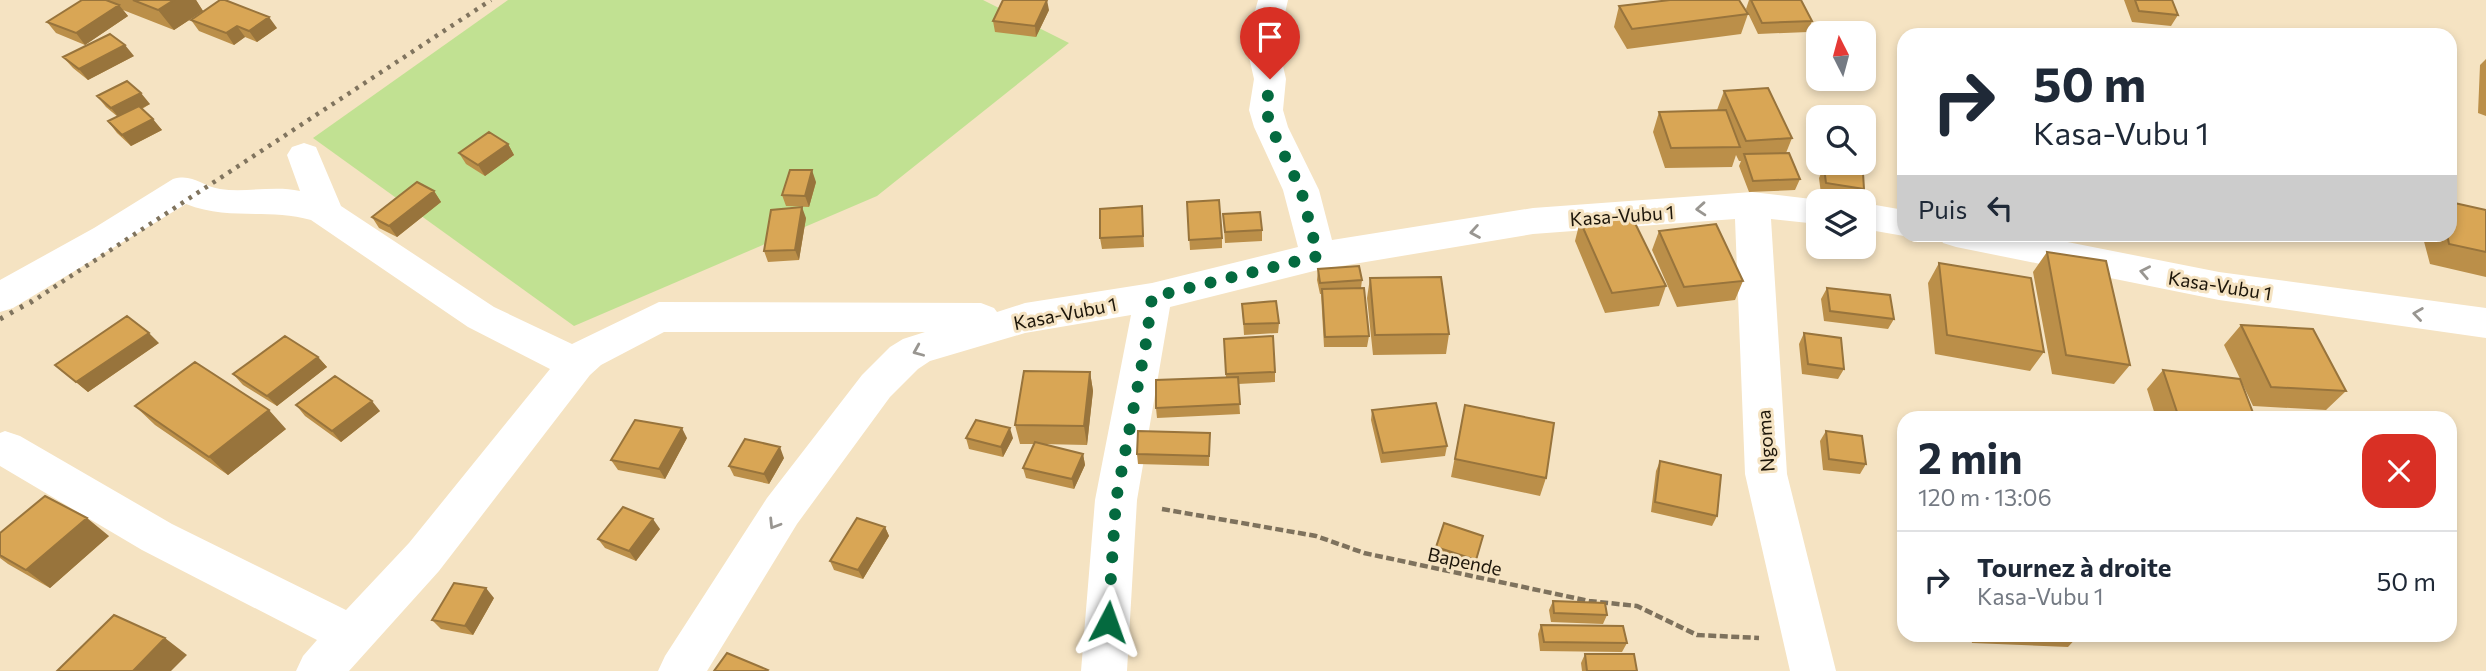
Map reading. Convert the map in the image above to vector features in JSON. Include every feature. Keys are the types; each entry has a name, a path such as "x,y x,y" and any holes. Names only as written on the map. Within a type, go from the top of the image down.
{"street":[{"path":"1273,0 1262,44 1270,79 1266,110 1271,127 1301,190 1318,256"},
{"path":"304,155 324,210"},
{"path":"0,298 107,237 185,188 195,195 234,204 282,201 324,210 481,317 576,364"},
{"name":"Kasa-Vubu 1","path":"681,671 782,511 888,372 917,350 1025,318 1152,297 1318,256 1533,221 1752,205 1806,210"},
{"name":"Ngoma","path":"1752,205 1766,474 1810,656"},
{"path":"1876,218 1897,222"},
{"name":"Kasa-Vubu 1","path":"1996,242 2219,286 2486,323"},
{"path":"1104,671 1116,500 1146,343 1152,297"},
{"path":"319,671 350,634 424,557 576,364 587,354 659,317 1025,318"},
{"path":"5,448 157,537 350,634"}],"path":[{"name":"Bapende","path":"1116,500 1316,536 1364,553 1588,601 1637,606 1697,635 1810,656"}],"green space":[{"path":"508,0 983,0 1069,43 877,196 574,326 313,138"}],"building":[{"path":"82,0 106,0 119,5 76,33 47,22"},
{"path":"133,0 174,0 158,10"},
{"path":"220,0 269,17 249,31 237,26 226,33 191,20"},
{"path":"1003,0 1047,0 1035,26 993,21"},
{"path":"1670,0 1739,0 1748,14 1632,29 1619,6"},
{"path":"1751,0 1801,0 1812,21 1806,21 1762,23"},
{"path":"2135,0 2172,0 2178,15 2139,11"},
{"path":"110,34 125,45 79,69 63,57"},
{"path":"127,81 141,93 111,108 97,96"},
{"path":"1768,88 1792,138 1746,141 1724,91"},
{"path":"139,106 153,119 122,135 108,121"},
{"path":"1726,110 1740,147 1671,148 1659,112"},
{"path":"489,132 508,144 478,165 459,153"},
{"path":"1789,153 1800,179 1753,181 1744,154"},
{"path":"790,170 812,170 805,196 782,195"},
{"path":"1825,175 1863,175 1864,189 1826,183"},
{"path":"417,182 434,191 389,226 372,217"},
{"path":"1219,200 1222,238 1189,240 1187,202"},
{"path":"2457,204 2486,210 2486,252 2449,244 2457,242"},
{"path":"1142,206 1143,236 1100,238 1100,209"},
{"path":"802,207 795,250 764,251 771,210"},
{"path":"1260,212 1262,230 1225,232 1223,214"},
{"path":"1631,215 1666,286 1612,293 1580,221"},
{"path":"1716,224 1743,281 1684,287 1659,231"},
{"path":"2047,252 2106,261 2130,365 2066,355"},
{"path":"1939,263 2031,278 2044,352 1947,335"},
{"path":"1359,266 1362,280 1320,283 1318,269"},
{"path":"1441,277 1449,334 1375,335 1370,278"},
{"path":"1364,288 1369,336 1325,337 1322,289"},
{"path":"1827,288 1890,295 1894,319 1830,311"},
{"path":"1276,301 1279,323 1244,324 1242,304"},
{"path":"127,316 149,333 76,382 55,365"},
{"path":"2241,325 2313,329 2346,391 2271,387"},
{"path":"1804,333 1841,338 1844,369 1808,364"},
{"path":"285,336 318,357 267,396 233,374"},
{"path":"1273,336 1275,372 1226,374 1224,339"},
{"path":"195,362 269,410 209,457 135,406"},
{"path":"2163,370 2240,379 2252,411 2177,411"},
{"path":"1024,371 1090,372 1084,426 1015,425"},
{"path":"335,376 372,401 332,431 296,405"},
{"path":"1238,377 1240,404 1156,408 1156,380"},
{"path":"1436,403 1447,446 1383,453 1372,410"},
{"path":"1465,405 1554,423 1546,478 1455,459"},
{"path":"635,420 682,428 659,469 611,460"},
{"path":"976,420 1010,428 1001,447 966,438"},
{"path":"1138,431 1210,433 1209,456 1137,454"},
{"path":"1826,431 1862,436 1866,464 1829,459"},
{"path":"745,439 780,447 764,474 729,466"},
{"path":"1035,442 1083,454 1072,479 1023,468"},
{"path":"1660,461 1721,475 1717,516 1655,502"},
{"path":"45,496 87,518 26,570 0,555 0,533"},
{"path":"623,507 653,519 629,551 598,539"},
{"path":"857,518 885,527 858,570 830,561"},
{"path":"1444,523 1483,536 1476,560 1436,547"},
{"path":"454,583 486,588 465,626 432,620"},
{"path":"1553,601 1605,603 1607,615 1554,613"},
{"path":"114,615 165,638 133,671 57,671"},
{"path":"1541,625 1623,626 1627,643 1544,642"},
{"path":"727,653 768,670 714,671"},
{"path":"1585,654 1634,654 1637,671 1587,671"}],"railway":[{"path":"30,303 491,0"},
{"path":"0,319 32,301"}],"route":[{"path":"1108,622 1116,500 1146,343 1152,297 1318,256 1301,190 1271,127 1266,110 1270,79"}]}
